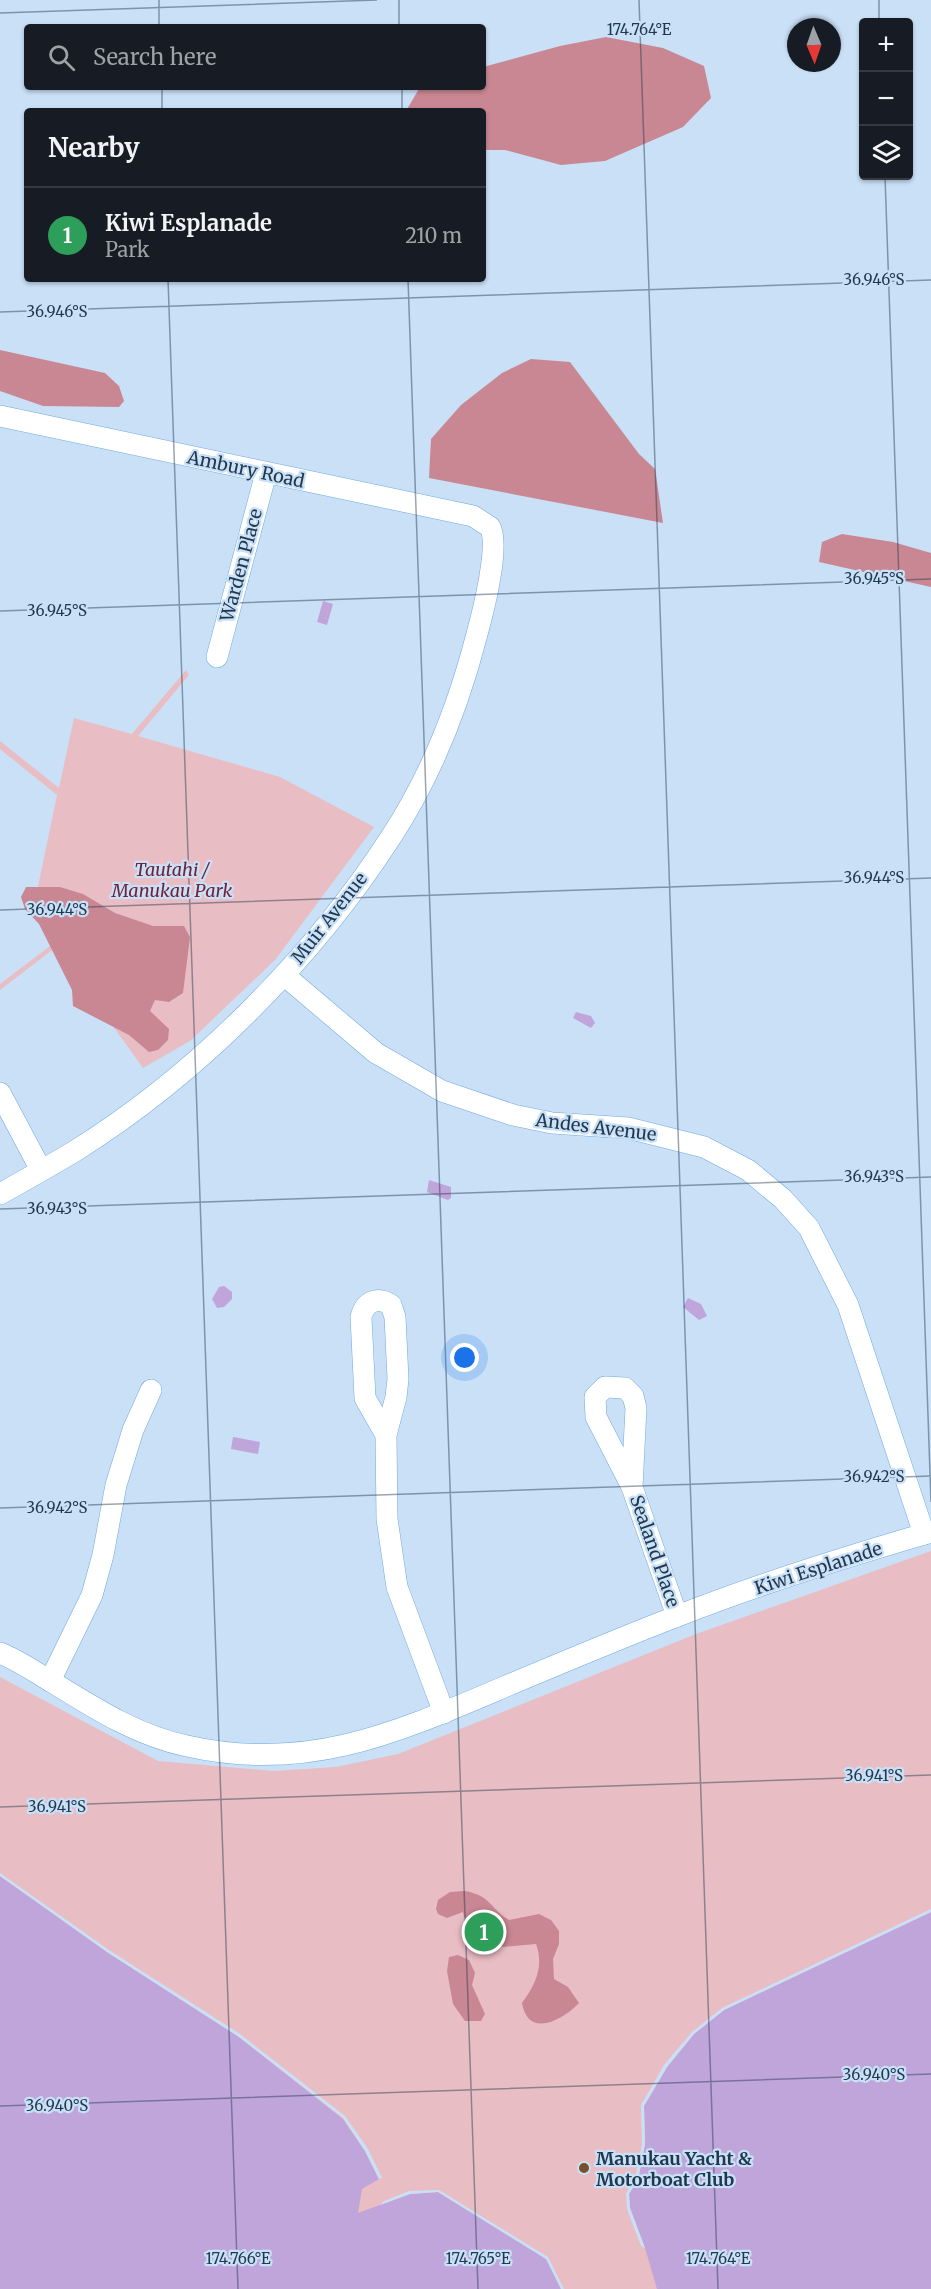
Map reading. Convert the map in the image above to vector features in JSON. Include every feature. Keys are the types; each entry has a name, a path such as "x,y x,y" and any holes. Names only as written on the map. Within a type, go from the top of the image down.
{"street":[{"name":"Ambury Road","path":"0,416 473,516 490,527"},
{"name":"Warden Place","path":"217,657 266,473"},
{"name":"Muir Avenue","path":"0,1194 76,1151 188,1067 232,1028 284,975 322,930 392,837 444,733 468,670 481,620 494,543 490,527"},
{"name":"Andes Avenue","path":"284,975 376,1053 442,1091 513,1115 552,1123 628,1128 705,1147 748,1170 783,1199 809,1228 848,1305 928,1533"},
{"path":"0,1093 41,1170"},
{"path":"386,1435 365,1398 362,1381 361,1317 363,1309 369,1302 377,1300 391,1305 395,1317 398,1379 396,1397 386,1435 387,1519 397,1587 444,1713"},
{"path":"50,1681 92,1595 103,1555 116,1485 133,1430 151,1390"},
{"name":"Sealand Place","path":"632,1487 677,1616"},
{"name":"Kiwi Esplanade","path":"0,1653 150,1736 223,1753 267,1755 309,1753 387,1735 677,1616 798,1573 928,1533"}],"green space":[{"name":"Tautahi / Manukau Park","path":"186,670 189,675 138,736 280,777 374,827 275,960 190,1041 143,1068 56,947 0,990 0,984 54,943 35,901 57,795 0,749 0,741 59,788 74,718 132,734"},
{"path":"931,1551 931,2289 0,2289 0,1677 158,1761 273,1771 336,1767 398,1754 696,1634"}],"shaded area":[{"path":"606,37 663,48 704,66 711,98 683,127 605,161 561,165 505,150 486,150 486,108 408,108 418,90 486,90 486,66 560,46"},
{"path":"0,350 105,373 119,386 124,401 119,407 43,406 0,391"},
{"path":"531,359 570,362 639,454 655,469 663,523 429,478 431,439 461,405 502,373"},
{"path":"842,534 893,542 931,553 931,587 819,562 822,542"},
{"path":"323,601 333,604 327,625 317,622"},
{"path":"26,887 60,887 83,894 115,913 153,926 184,926 190,937 183,993 169,1002 155,1000 150,1011 169,1029 168,1040 158,1050 149,1052 129,1035 73,1006 72,990 39,924 25,909 21,897"},
{"path":"576,1012 591,1016 595,1023 591,1028 573,1018"},
{"path":"429,1180 451,1187 451,1198 448,1200 427,1192"},
{"path":"224,1286 232,1292 232,1299 224,1307 217,1308 212,1299 219,1287"},
{"path":"688,1298 701,1304 707,1316 699,1320 683,1307"},
{"path":"233,1437 260,1442 258,1454 231,1449"},
{"path":"0,1876 107,1952 239,2037 343,2119 365,2151 379,2179 362,2189 358,2213 410,2194 438,2192 547,2259 561,2289 0,2289"},
{"path":"465,1891 486,1899 509,1920 539,1914 551,1920 559,1931 559,1944 553,1959 554,1979 568,1987 579,2003 556,2020 547,2023 531,2021 522,2003 531,1989 539,1967 536,1944 503,1947 479,1921 464,1917 463,1912 447,1918 438,1914 436,1909 438,1900 450,1892"},
{"path":"931,1912 931,2289 657,2289 630,2208 629,2193 638,2180 645,2144 644,2106 667,2067 694,2034 724,2010"},
{"path":"458,1955 469,1960 475,1973 472,1985 485,2014 481,2021 465,2021 453,2004 447,1971 449,1957"}],"pier":[{"path":"0,1873 109,1950 240,2034 345,2116 368,2149 382,2178 379,2179 365,2151 343,2118 239,2037 107,1952 0,1876"},
{"path":"931,1909 931,1912 724,2010 694,2034 667,2067 644,2106 645,2144 638,2180 629,2194 630,2208 645,2248 641,2246 627,2209 626,2193 635,2179 642,2144 641,2105 664,2065 692,2032 722,2008"},
{"path":"439,2190 548,2257 564,2289 561,2289 546,2259 438,2192 410,2194 380,2205 384,2201 409,2191"}],"place":[{"name":"Kiwi Esplanade","path":"484,1932"},
{"name":"Manukau Yacht & Motorboat Club","path":"584,2168"}]}
